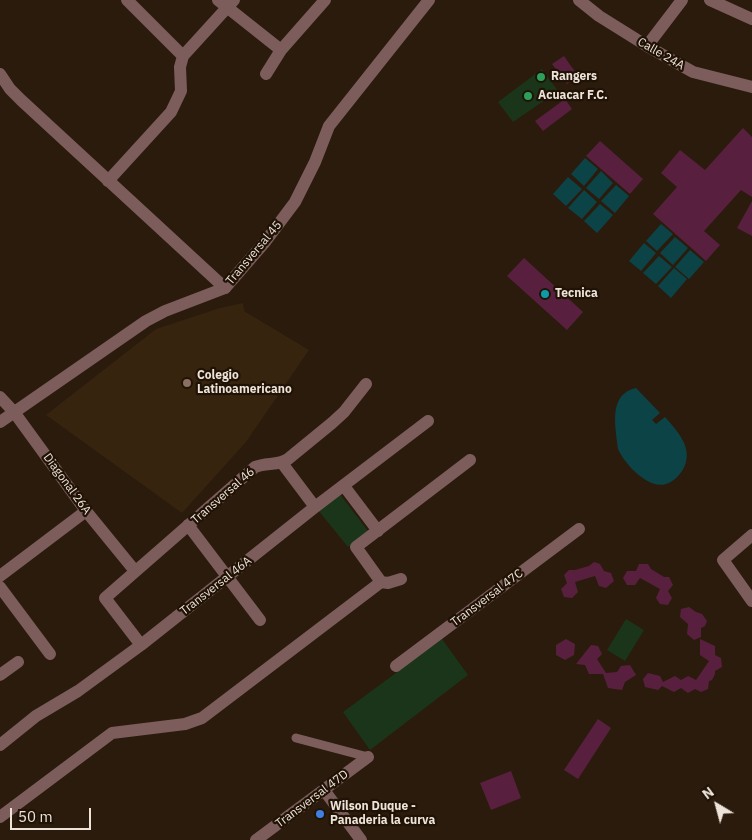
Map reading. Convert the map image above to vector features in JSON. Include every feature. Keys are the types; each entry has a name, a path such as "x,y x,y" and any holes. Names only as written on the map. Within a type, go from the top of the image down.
{"street":[{"path":"127,0 184,56"},
{"path":"266,74 281,50 325,0"},
{"name":"Calle 24A","path":"579,0 598,16 693,72 752,86"},
{"path":"647,46 682,0"},
{"path":"710,0 752,19"},
{"name":"Transversal 45","path":"0,422 146,321 165,311 225,288 265,242 295,202 315,162 329,126 422,2"},
{"path":"108,181 171,112 181,91 180,67 184,56 226,3 281,50"},
{"path":"0,74 10,89 225,288"},
{"path":"315,507 282,463 344,412 366,384"},
{"name":"Diagonal 26A","path":"0,398 14,412 86,511 135,571"},
{"name":"Transversal 46A","path":"0,744 36,716 78,692 141,645 315,507 428,421"},
{"path":"381,582 356,547 470,460"},
{"name":"Transversal 46","path":"141,645 105,598 255,467 264,464 282,463"},
{"path":"344,486 378,531"},
{"path":"0,576 86,511"},
{"path":"188,525 260,620"},
{"name":"Transversal 47C","path":"396,666 579,529"},
{"path":"752,535 723,560 752,601"},
{"path":"0,817 112,733 120,730 185,724 202,718 381,582 388,583 401,579"},
{"path":"0,587 50,654"},
{"path":"0,675 18,662"},
{"path":"296,738 368,757"},
{"name":"Transversal 47D","path":"256,840 368,757"},
{"path":"324,790 361,840"}],"shaded area":[{"name":"Colegio Latinoamericano","path":"243,303 244,311 309,350 246,442 182,513 46,415 156,329 220,308"}],"green space":[{"name":"Acuacar F.C.","path":"542,69 558,91 513,122 498,102"},
{"path":"339,493 368,531 348,547 318,510"},
{"path":"626,619 644,630 625,661 607,650"},
{"path":"442,639 468,675 370,750 343,712"}],"water":[{"path":"585,158 598,169 584,186 571,174"},
{"path":"601,171 613,183 599,199 586,188"},
{"path":"568,177 582,189 566,206 553,194"},
{"path":"616,185 629,196 615,213 601,201"},
{"path":"584,190 597,202 582,219 568,208"},
{"path":"600,204 613,215 597,233 584,221"},
{"path":"661,224 673,234 657,251 646,241"},
{"path":"675,237 688,248 673,265 660,253"},
{"path":"644,243 656,253 641,271 629,261"},
{"path":"690,250 704,262 689,279 675,267"},
{"path":"659,256 672,267 656,284 643,273"},
{"path":"674,268 687,279 671,298 658,286"},
{"path":"636,388 660,413 652,420 656,424 665,417 678,432 685,445 687,455 685,466 670,483 663,485 644,479 631,468 618,449 615,422 617,405 621,397"}],"building":[{"path":"564,56 578,76 567,84 552,64"},
{"path":"565,99 572,109 543,131 535,121"},
{"path":"743,128 752,137 752,197 741,190 704,231 720,245 706,261 653,214 677,187 661,173 680,150 705,170"},
{"path":"600,141 643,179 630,194 586,156"},
{"path":"752,201 752,236 737,228"},
{"name":"Tecnica","path":"524,258 583,312 567,330 507,276"},
{"path":"594,562 600,564 604,571 611,573 614,581 606,588 599,586 595,576 575,582 578,592 572,598 564,597 561,589 567,583 564,575 569,570 589,566"},
{"path":"639,564 648,564 651,569 664,577 669,577 673,585 668,591 672,598 668,605 660,604 656,598 660,589 640,578 635,585 627,585 623,578 627,571 636,571"},
{"path":"689,607 702,614 707,621 705,626 701,628 701,637 694,640 687,634 688,624 680,617 681,609"},
{"path":"566,639 575,644 574,655 565,660 556,655 556,645"},
{"path":"700,639 715,646 715,655 721,658 722,667 715,671 712,680 709,681 708,689 701,692 695,689 688,693 681,688 674,692 662,686 658,690 645,687 643,679 648,673 660,676 663,682 675,676 681,680 688,676 696,680 709,661 700,655"},
{"path":"591,645 598,646 602,654 597,659 606,673 617,672 621,666 630,665 636,675 625,682 622,690 608,688 603,674 589,674 585,665 576,664"},
{"path":"598,719 611,728 578,779 564,770"},
{"path":"511,771 521,798 491,810 480,783"}],"place":[{"name":"Rangers","path":"541,77"},
{"name":"Acuacar F.C.","path":"528,96"},
{"name":"Tecnica","path":"545,294"},
{"name":"Colegio Latinoamericano","path":"187,383"},
{"name":"Wilson Duque - Panaderia la curva","path":"320,814"}]}
